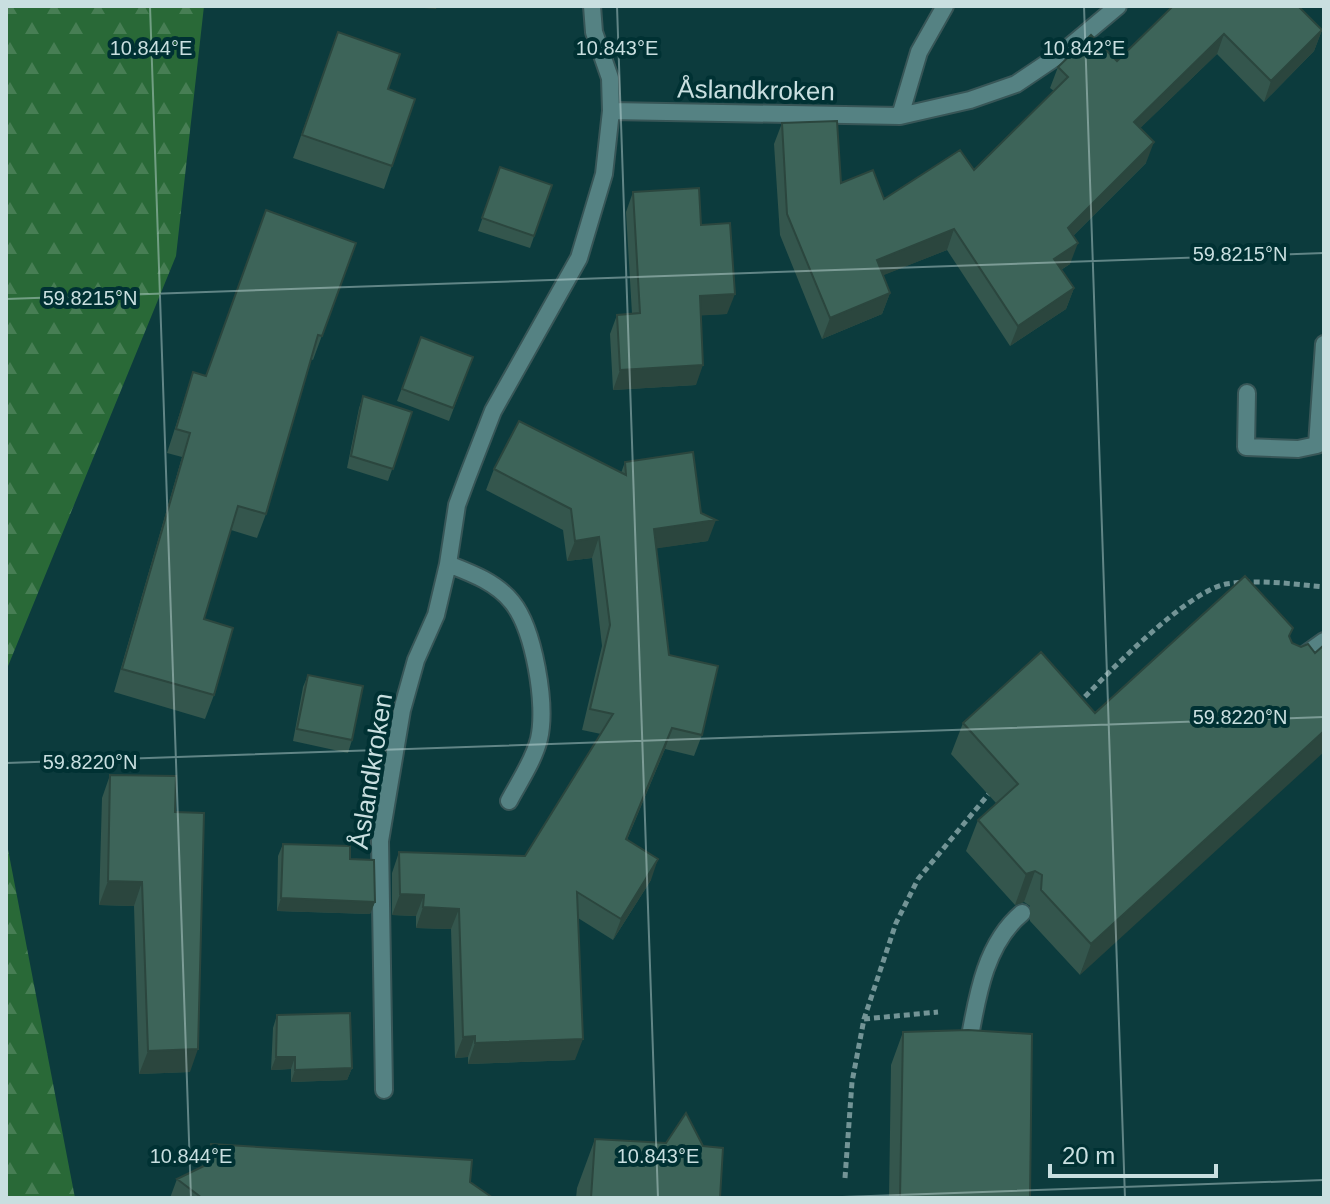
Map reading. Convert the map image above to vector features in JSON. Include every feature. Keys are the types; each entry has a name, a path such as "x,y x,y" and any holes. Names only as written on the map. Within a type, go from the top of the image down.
{"lane":[{"name":"Åslandkroken","path":"384,1090 379,948 380,841 402,710 416,660 436,615 457,505 493,411 579,258 604,174 611,111 610,78 594,32 592,6"},
{"path":"900,116 919,52 945,6"},
{"name":"Åslandkroken","path":"611,111 900,116 970,100 1016,84 1062,53 1118,6"},
{"path":"1247,393 1246,447 1298,449 1317,445 1324,344"},
{"path":"448,564 490,583 511,601 530,641 542,705 539,740 509,801"},
{"path":"1289,667 1324,641"},
{"path":"969,1042 985,971 1010,923 1022,913"}],"path":[{"path":"1073,709 1195,597 1223,585 1257,582 1324,587"},
{"path":"845,1178 852,1082 864,1019 896,923 918,879 969,814 1000,783"},
{"path":"864,1019 943,1012"}],"green space":[{"path":"6,6 204,6 176,256 6,671"},
{"path":"6,839 75,1198 6,1198"}],"building":[{"path":"1173,6 1298,6 1322,30 1271,81 1224,34 1134,122 1154,142 1068,228 1078,243 1054,259 1074,288 1018,326 954,229 877,260 890,293 830,318 787,214 782,123 837,121 841,183 873,170 884,199 960,150 974,170 1068,77 1058,67 1091,35 1117,61"},
{"path":"338,32 400,54 388,89 415,99 392,166 302,135"},
{"path":"500,167 552,185 534,236 482,218"},
{"path":"699,188 701,225 730,223 735,294 700,296 703,365 620,370 617,315 640,313 633,192"},
{"path":"266,210 356,243 322,336 318,335 266,514 238,506 204,619 233,628 214,695 122,669 190,433 176,429 193,372 206,376"},
{"path":"421,337 473,357 453,408 402,389"},
{"path":"363,396 412,412 393,469 351,456"},
{"path":"519,421 626,475 625,462 693,452 701,513 716,520 654,529 669,655 718,666 702,735 672,728 626,839 658,859 621,919 577,892 583,1039 475,1043 475,1036 463,1037 459,909 423,907 424,895 400,894 399,852 525,856 613,714 590,709 610,625 599,537 575,541 571,509 494,469"},
{"path":"1245,576 1293,628 1289,636 1292,643 1301,647 1308,644 1315,653 1324,645 1324,731 1091,944 1041,890 1042,875 1035,871 1026,874 978,820 1018,784 963,723 1041,652 1095,713"},
{"path":"308,675 363,686 352,740 297,729"},
{"path":"110,775 176,776 175,812 204,813 198,1049 148,1051 142,882 108,881"},
{"path":"283,844 350,846 350,859 374,860 375,902 281,898"},
{"path":"350,1013 352,1068 295,1070 295,1057 276,1057 277,1015"},
{"path":"968,1030 1032,1034 1030,1198 900,1198 903,1032"},
{"path":"686,1113 703,1146 723,1148 720,1198 591,1198 595,1139 666,1143"},
{"path":"211,1144 472,1160 470,1182 493,1198 202,1198 177,1179 208,1164"}]}
